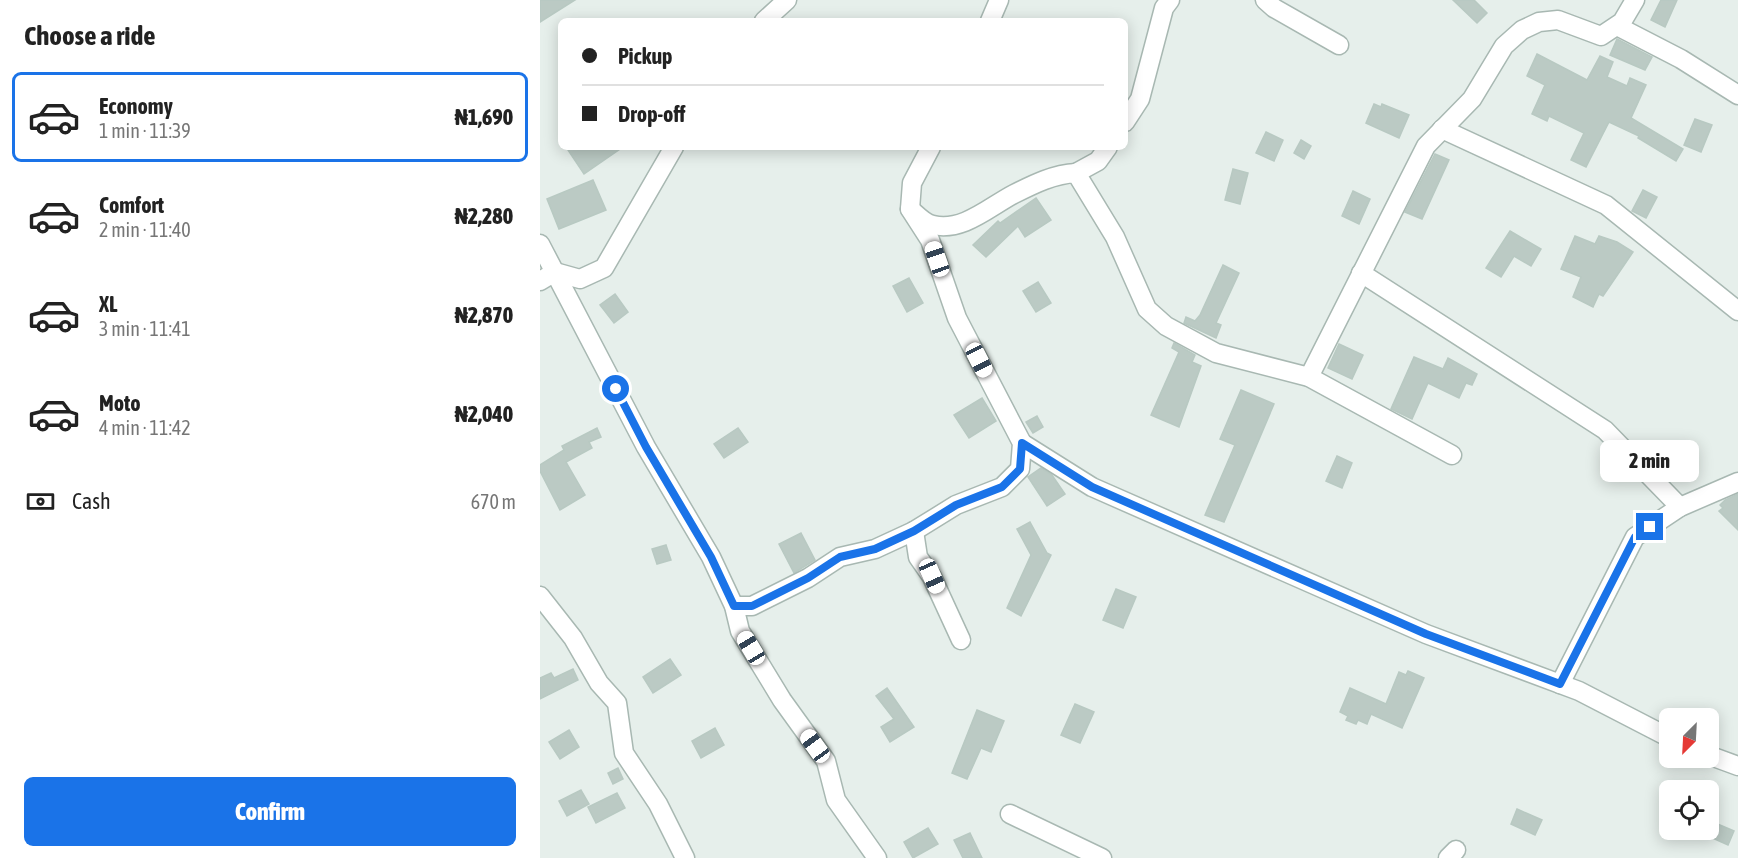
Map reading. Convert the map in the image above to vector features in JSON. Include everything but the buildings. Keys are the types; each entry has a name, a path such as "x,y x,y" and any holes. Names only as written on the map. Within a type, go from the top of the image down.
{"street":[{"path":"767,18 787,0"},
{"path":"991,18 999,0"},
{"path":"1128,117 1140,99 1164,8 1170,0"},
{"path":"1265,0 1274,8 1339,45"},
{"path":"1309,377 1426,146 1472,99 1504,46 1522,30 1539,22 1557,20 1601,36 1617,26 1635,0"},
{"path":"1617,26 1681,59 1738,95"},
{"path":"1442,129 1606,205 1738,311"},
{"path":"548,277 580,279 604,268 672,150"},
{"path":"929,150 912,183 910,209 930,240 957,318 1022,443 1092,487 1426,634 1579,691 1659,732"},
{"path":"910,209 930,225 943,226 981,216 1012,195 1059,174 1076,173 1098,161 1106,150"},
{"path":"1076,173 1115,237 1147,309 1160,321 1215,353 1309,377 1452,455"},
{"path":"540,244 548,277 711,557 734,606 740,631 782,700 826,760 836,800 877,858"},
{"path":"1361,273 1605,430 1680,507"},
{"path":"734,606 752,606 808,578 840,557 875,549 914,531 956,505 1002,487 1020,469 1022,443"},
{"path":"1560,684 1635,537 1680,507 1738,482"},
{"path":"914,531 918,557 932,576 961,640"},
{"path":"540,596 573,638 599,683 617,703 624,753 658,804 685,858"},
{"path":"1719,759 1738,766"},
{"path":"1010,814 1102,858"}],"route":[{"path":"616,389 646,447 711,557 734,606 752,606 808,578 840,557 875,549 914,531 956,505 1002,487 1020,469 1022,443 1092,487 1426,634 1560,684 1635,537 1650,527"}]}
